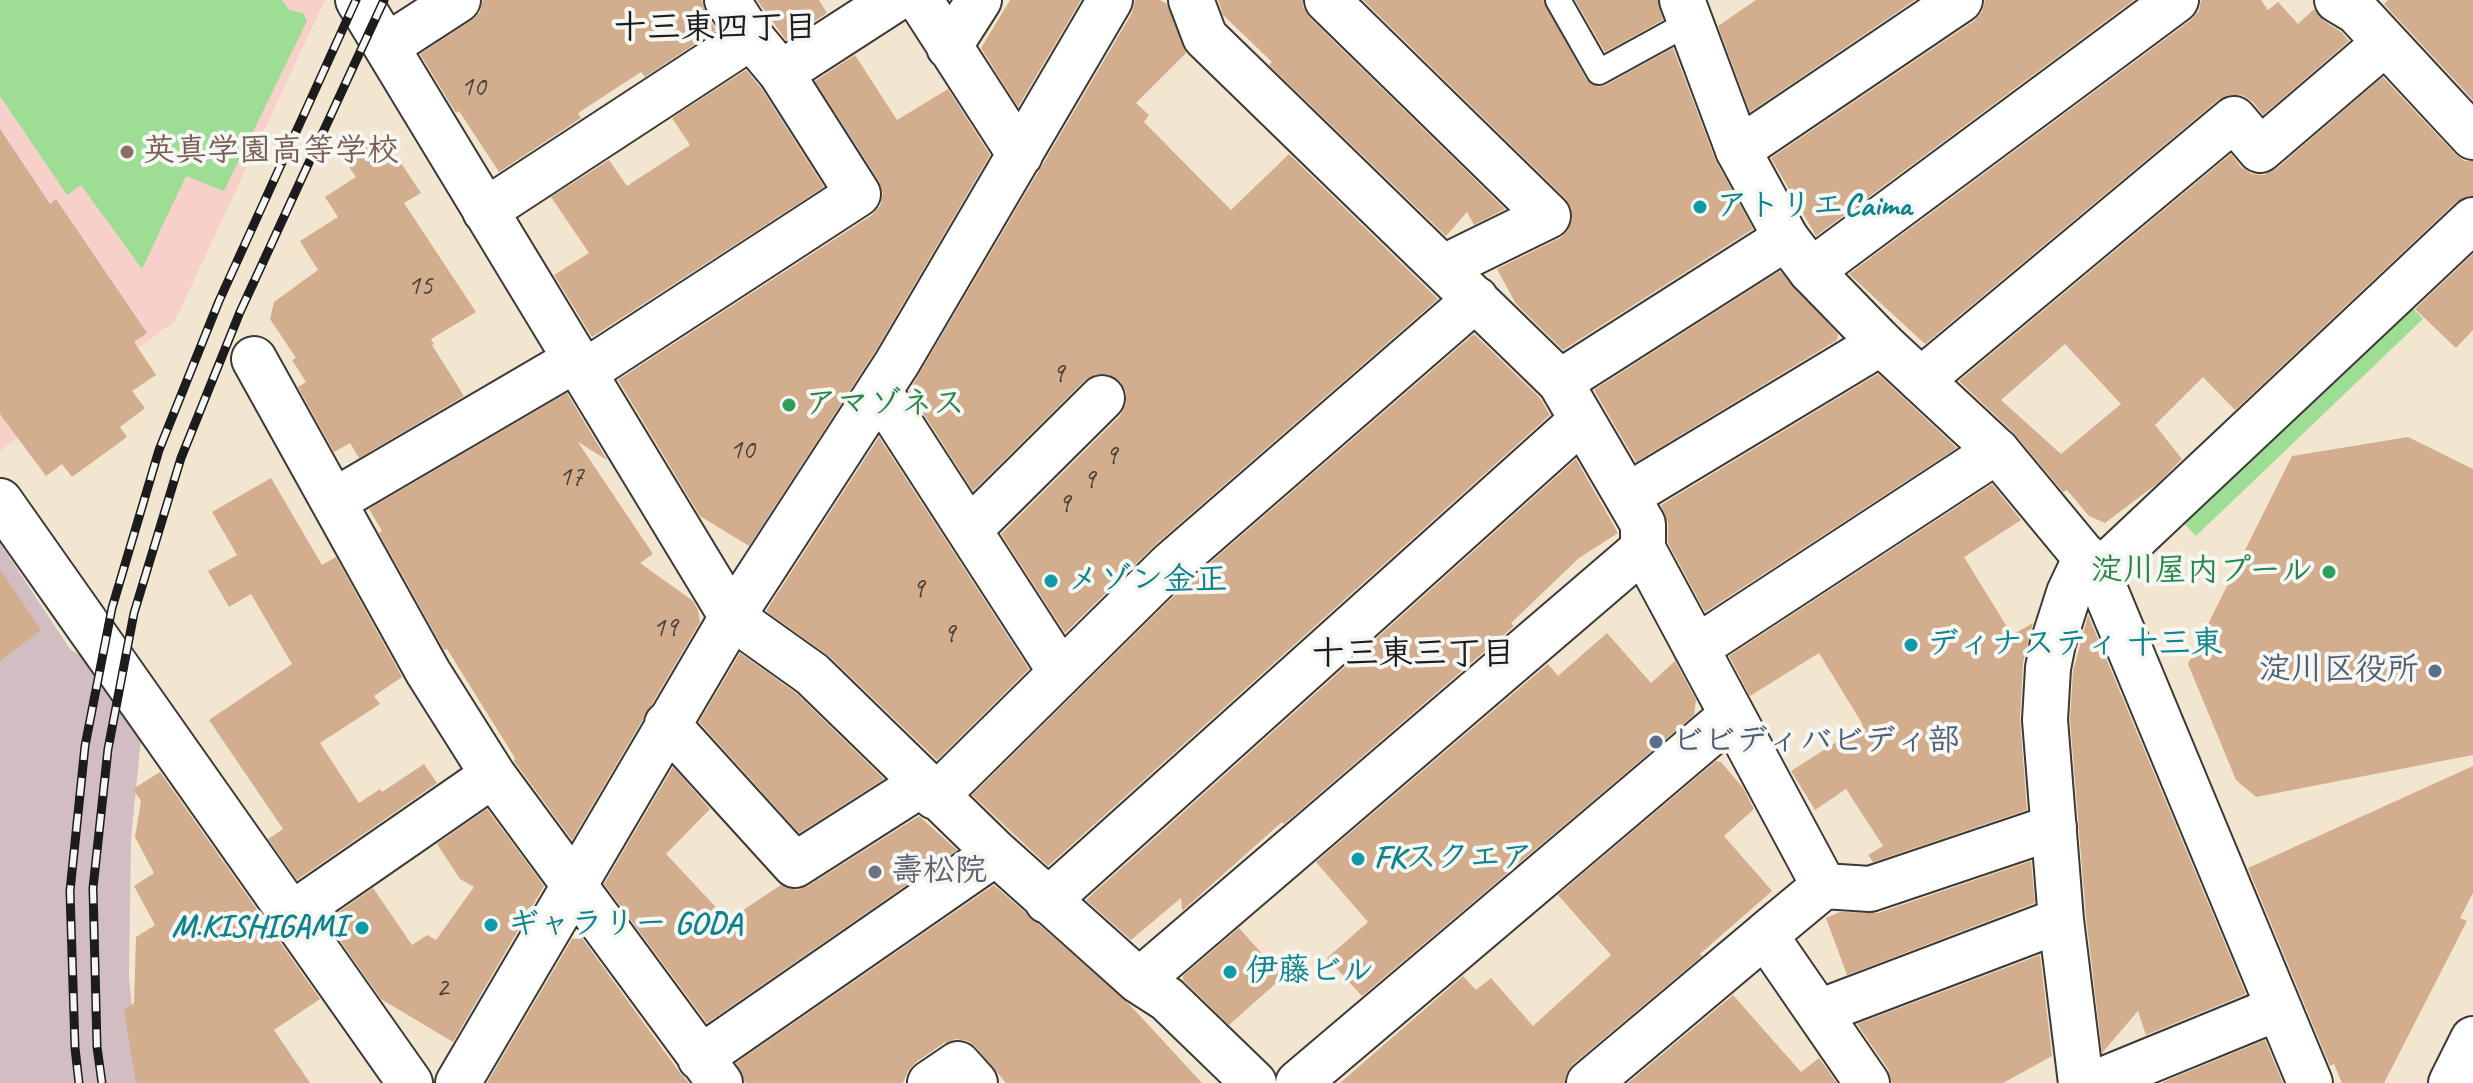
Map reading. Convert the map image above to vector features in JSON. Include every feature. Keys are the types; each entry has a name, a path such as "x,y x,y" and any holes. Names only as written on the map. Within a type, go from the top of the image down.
{"street":[{"path":"358,0 732,617 812,674 928,790 1047,901 1139,981 1167,999 1254,1083"},
{"path":"387,46 458,0"},
{"path":"334,501 579,367 858,194 781,73 751,37 727,0"},
{"path":"781,73 894,0"},
{"path":"920,0 1020,155"},
{"path":"949,47 979,0"},
{"path":"458,1083 667,724 732,617 879,391 1110,0"},
{"path":"1191,0 1205,37 1560,382 1643,524 1643,549 1824,886"},
{"path":"1327,0 1548,216 1444,267"},
{"path":"1738,150 1960,0"},
{"path":"1560,382 1798,254 2176,0"},
{"path":"1687,11 1738,150 1798,254 1881,343 1997,451 2092,565 2310,1083"},
{"path":"1921,380 2234,119 2260,150 2362,14 2473,137"},
{"path":"485,211 751,37"},
{"path":"2081,1083 2061,920 2045,720 2048,668 2060,618 2092,565 2473,220"},
{"path":"667,724 795,865 928,790 1060,671 1172,563 1476,299"},
{"path":"1627,496 1881,343"},
{"path":"254,359 428,672 493,775 710,1070 996,853"},
{"path":"879,391 1060,671"},
{"path":"969,530 1102,398"},
{"path":"1047,901 1582,420"},
{"path":"1696,648 1997,451"},
{"path":"0,501 410,1083"},
{"path":"1139,981 1643,549"},
{"path":"1298,1083 1732,715"},
{"path":"292,914 493,775"},
{"path":"1589,1083 1824,886 1870,889 2054,827"},
{"path":"1819,1012 2061,920"},
{"path":"1765,935 1867,1083"},
{"path":"2095,1083 2278,1008"},
{"path":"2455,1081 2473,1039"},
{"path":"930,1083 958,1064 975,1083"}],"lane":[{"path":"1558,0 1599,72 1687,11"}],"shaded area":[{"name":"英真学園高等学校","path":"0,0 325,0 175,321 0,451"},
{"path":"0,543 70,649 93,664 142,729 131,839 129,976 139,1083 0,1083"}],"green space":[{"path":"0,0 282,0 289,10 303,13 307,21 224,191 186,176 142,269 81,185 67,195 0,96"},
{"path":"2410,305 2423,319 2196,536 2183,522"}],"building":[{"path":"483,0 702,0 716,30 645,77 641,72 578,113 581,118 499,172 459,111 456,113 420,54 472,20 480,12"},
{"path":"757,0 819,0 827,13 786,40"},
{"path":"1010,0 1081,0 1018,107 981,48"},
{"path":"1135,0 1160,0 1167,4 1186,53 1136,103 1149,115 1144,122 1231,210 1289,154 1438,299 1156,544 1065,633 1001,534 1120,416 1126,404 1126,392 1120,381 1108,374 1096,374 1085,380 973,491 909,391 1132,13"},
{"path":"1218,0 1303,0 1303,7 1310,18 1505,209 1474,225 1467,212 1446,236 1269,65 1272,62 1223,15"},
{"path":"1363,0 1543,0 1586,79 1598,87 1673,48 1715,159 1753,229 1563,350 1516,304 1497,269 1560,238 1572,221 1571,208 1565,198"},
{"path":"1575,0 1658,0 1663,20 1605,52"},
{"path":"1756,0 1915,0 1750,112 1718,26"},
{"path":"1985,0 2134,0 1816,236 1771,158 1974,21 1982,12"},
{"path":"2201,0 2261,0 2268,10 2278,2 2298,24 2314,9 2349,41 2263,115 2253,102 2242,95 2229,95 2218,100 1925,344 1849,274 2191,20 2199,11"},
{"path":"2388,0 2473,0 2473,100 2384,4"},
{"path":"855,55 897,120 948,89 990,155 876,350 749,546 700,516 618,380 872,215 880,206 883,194 879,181 815,81"},
{"path":"746,70 761,88 824,187 592,337 554,275 589,253 551,197 609,160 627,186 690,145 672,118"},
{"path":"2383,77 2455,154 2465,161 2473,161 2473,196 2456,202 2235,410 2203,377 2155,425 2182,459 2158,483 2105,523 2089,516 2067,490 2063,492 2014,433 1959,381 2231,154 2241,167 2252,174 2264,175 2276,169","holes":["2065,344 2121,404 2061,454 2001,400"]},
{"path":"0,129 50,204 56,199 147,333 134,342 156,375 132,391 145,408 120,427 127,437 72,477 62,464 46,476 0,414"},
{"path":"383,136 421,193 404,203 476,312 431,339 464,396 359,458 350,443 334,452 298,387 306,382 292,360 296,358 270,319 274,302 318,270 300,241 338,217 325,197 356,177 345,161"},
{"path":"2473,254 2473,330 2456,348 2415,309"},
{"path":"1780,271 1838,334 1837,340 1636,462 1594,390"},
{"path":"1474,334 1540,398 1550,415 1048,866 972,795 1189,581"},
{"path":"1878,374 1957,448 1705,612 1668,543 1668,523 1661,505"},
{"path":"567,393 607,460 578,442 653,554 640,563 693,601 700,622 572,840 514,761 447,649 444,650 379,533 382,531 369,509"},
{"path":"879,437 1029,669 937,760 829,656 766,611"},
{"name":"淀川屋内プール","path":"2408,437 2473,469 2473,755 2256,797 2236,780 2188,664 2292,456"},
{"path":"1576,459 1618,533 1579,558 1511,623 1514,626 1182,911 1181,898 1131,940 1086,900"},
{"path":"271,478 322,565 336,557 402,677 374,696 380,704 320,743 359,803 380,789 382,792 424,764 437,783 297,880 268,839 283,829 209,720 292,664 251,594 229,607 208,571 237,555 212,512"},
{"path":"1992,484 2021,520 1964,557 2012,635 2033,623 2023,663 2020,719 2027,810 1873,862 1868,855 1883,846 1846,789 1815,810 1791,771 1863,725 1819,653 1750,696 1729,656"},
{"path":"0,569 41,630 0,661"},
{"path":"2088,615 2246,994 2146,1035 2138,1011 2102,1053 2086,917 2070,720 2073,671"},
{"path":"1607,633 1651,683 1675,661 1696,700 1694,715 1362,996 1327,958 1368,922 1316,862 1548,664 1558,676"},
{"path":"740,653 796,693 884,779 799,833 699,722"},
{"path":"1716,761 1721,762 1743,788 1754,809 1724,836 1772,891 1700,954 1702,956 1573,1064 1566,1074 1565,1083 1340,1083 1463,976 1476,990 1491,978 1533,1026 1611,955 1558,895"},
{"path":"2473,766 2473,893 2460,918 2467,921 2384,1083 2342,1083 2334,1064 2330,1066 2248,868"},
{"path":"673,767 710,809 666,854 728,920 781,885 797,890 808,886 919,816 957,850 707,1023 604,884"},
{"path":"160,772 320,999 274,1030 310,1083 136,1083 124,1010 134,1003 136,937 155,925 134,886 154,873 135,837 141,801 133,789"},
{"path":"487,809 544,886 453,1042 381,999 326,921 373,888 412,945 427,935 436,940 474,887 460,879 437,844"},
{"path":"2031,861 2035,903 1847,975 1826,918 1840,912 1878,913"},
{"path":"994,885 1129,1004 1202,1083 1006,1083 976,1047 968,1041 956,1039 944,1043 916,1062 903,1083 745,1083 736,1063"},
{"name":"伊藤ビル","path":"1239,928 1283,977 1229,1025 1183,980 1183,976"},
{"path":"582,938 689,1083 487,1083 572,939"},
{"path":"2040,955 2052,1056 2003,1083 1892,1083 1888,1069 1857,1024"},
{"path":"1733,995 1801,1072 1819,1058 1837,1083 1628,1083"},
{"path":"2265,1040 2283,1083 2163,1083 2163,1082"}],"railway":[{"path":"79,1083 70,891 85,746 112,608 159,450 219,301 356,0"},
{"path":"102,1083 97,1047 93,888 108,749 134,613 181,458 240,312 384,0"}],"place":[{"name":"英真学園高等学校","path":"127,152"},
{"name":"アトリエCaima","path":"1700,207"},
{"name":"アマゾネス","path":"789,405"},
{"name":"淀川屋内プール","path":"2329,572"},
{"name":"メゾン金正","path":"1051,581"},
{"name":"ディナスティ 十三東","path":"1911,645"},
{"name":"淀川区役所","path":"2435,671"},
{"name":"ビビディバビディ部","path":"1656,742"},
{"name":"FKスクエア","path":"1358,859"},
{"name":"壽松院","path":"875,872"},
{"name":"ギャラリー GODA","path":"491,925"},
{"name":"M.KISHIGAMI","path":"362,928"},
{"name":"伊藤ビル","path":"1230,972"}],"district":[{"name":"十三東四丁目","path":"715,29"},
{"name":"十三東三丁目","path":"1413,655"}]}
